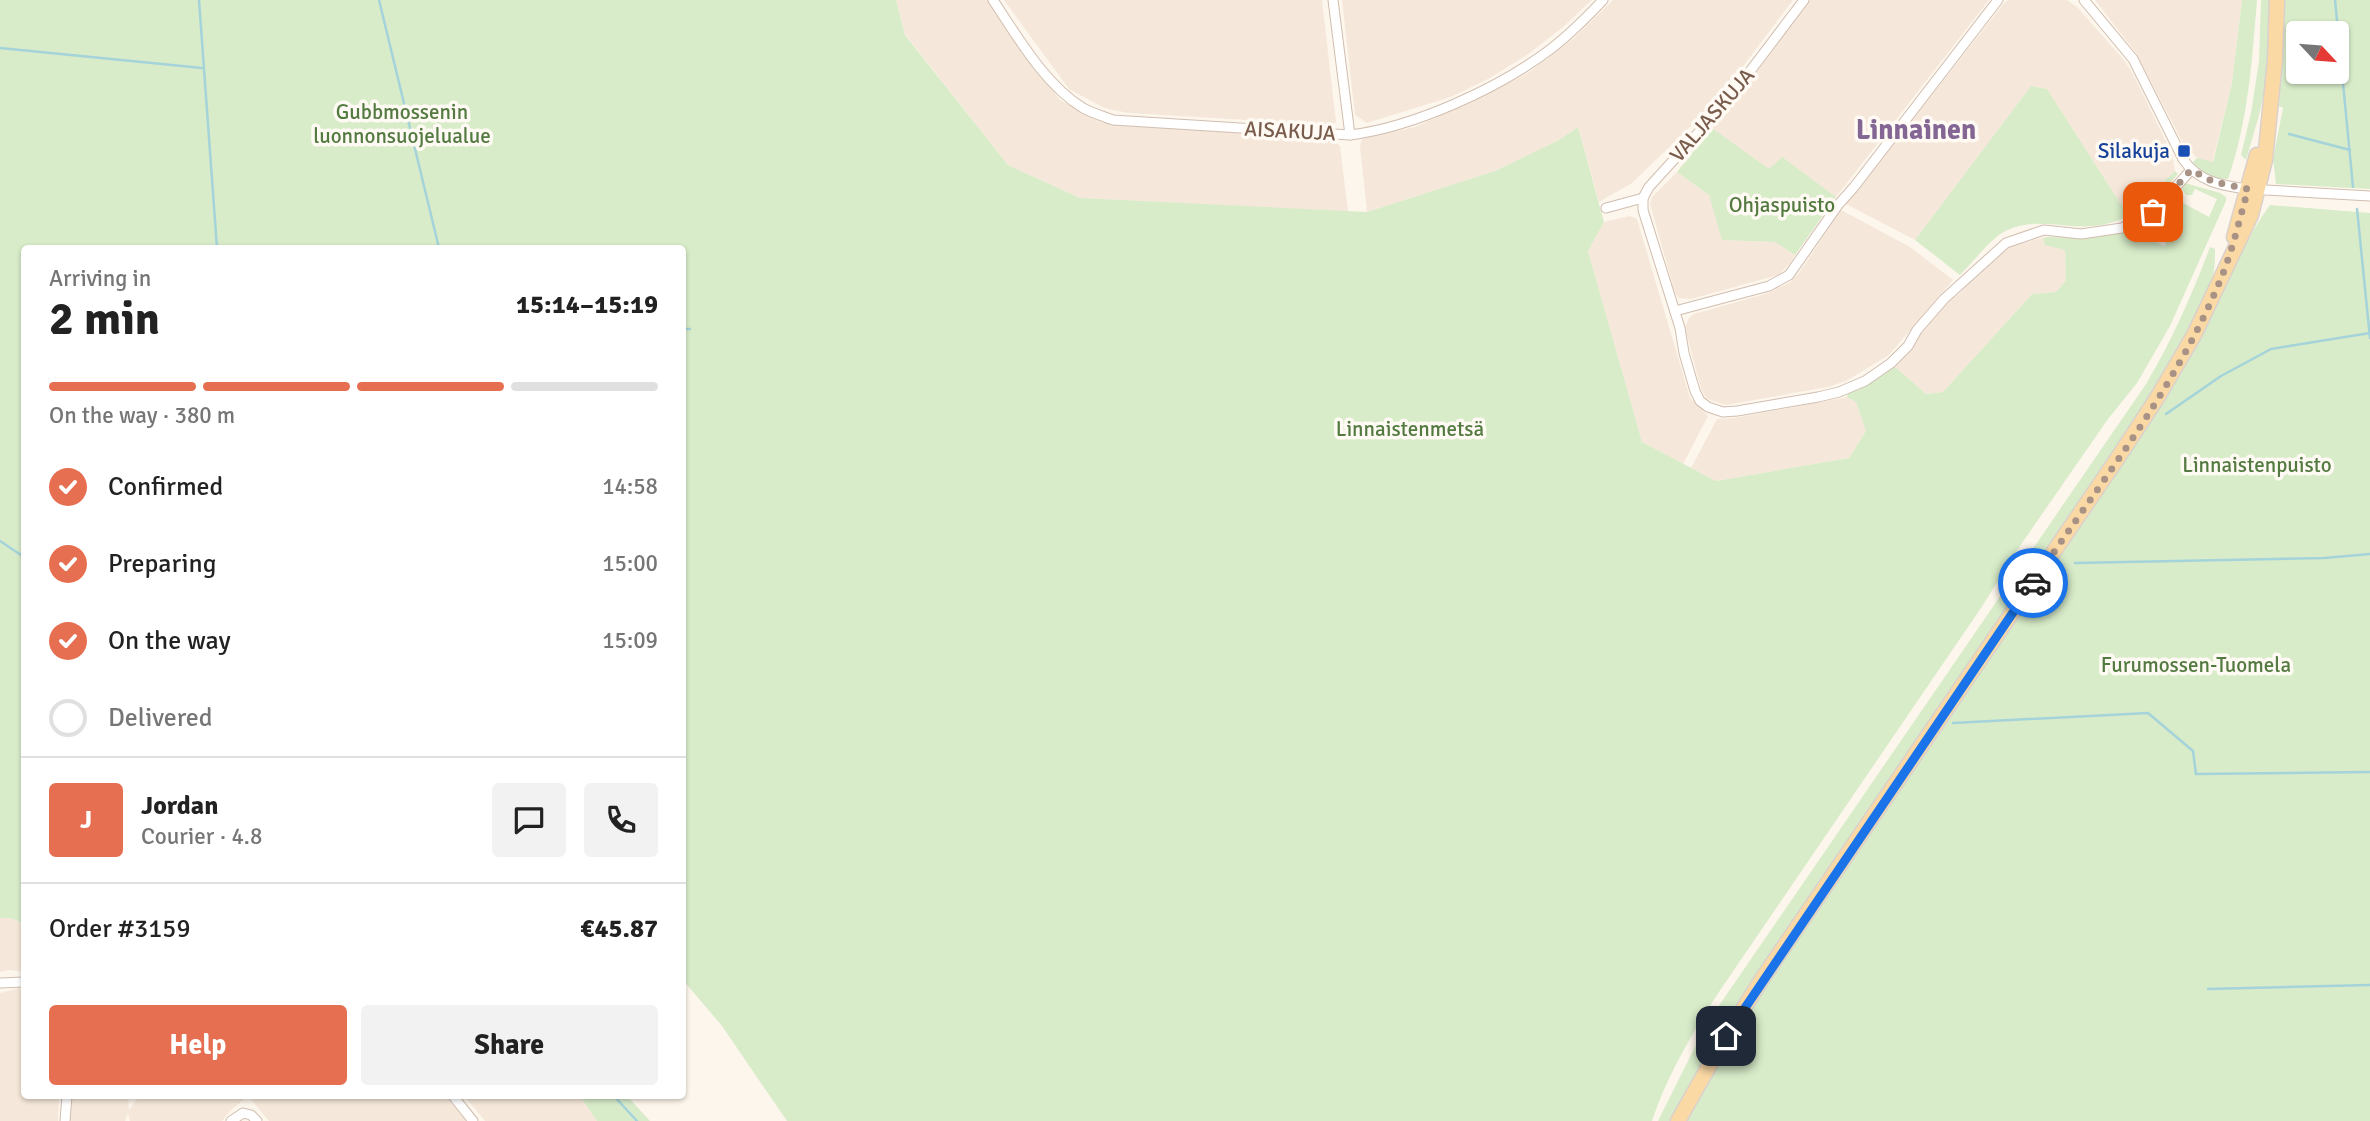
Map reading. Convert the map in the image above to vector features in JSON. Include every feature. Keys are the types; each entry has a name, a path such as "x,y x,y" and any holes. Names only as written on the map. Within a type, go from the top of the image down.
{"main road":[{"path":"1678,1121 1764,976 2157,398 2194,335 2224,273 2254,189 2275,60 2277,0"}],"street":[{"name":"AISAKUJA","path":"993,0 1060,92 1084,109 1113,120 1349,135 1378,131 1412,120 1499,81 1551,49 1603,0"},
{"path":"1333,0 1349,135"},
{"name":"VALJASKUJA","path":"1643,198 1648,187 1728,99 1804,0"},
{"path":"1675,311 1769,286 1789,275 1838,205 1998,0"},
{"path":"2084,0 2133,59 2191,170 2214,182 2254,189 2370,196"},
{"path":"1606,208 1643,198 1643,211 1675,311 1695,391 1700,401 1723,412 1839,392 1865,381 1891,363 1908,346 1917,330 1944,299 2006,243 2044,230 2081,234 2122,228 2153,212 2191,170"},
{"path":"0,983 21,982"},
{"path":"65,1121 67,1099"},
{"path":"455,1099 473,1121"},
{"path":"231,1121 243,1113 251,1115 257,1121"}],"shaded area":[{"path":"896,0 987,0 1060,100 1102,123 1333,140 1340,146 1348,212 1080,198 1008,165 905,34"},
{"path":"1004,0 1322,0 1336,122 1332,125 1128,113 1104,108 1069,89"},
{"path":"1342,0 1592,0 1527,55 1490,78 1451,97 1367,123 1355,115"},
{"path":"1613,0 1793,0 1717,101 1632,183 1599,202 1578,127 1559,140 1495,171 1367,212 1360,146 1362,139 1415,127 1528,73 1574,38"},
{"path":"1810,0 1989,0 1836,197 1782,158 1770,170 1712,128"},
{"path":"2067,0 2077,7 2133,74 2172,154 2175,171 2156,189 2124,209 2047,89 2031,86 1915,240 1846,204 2005,2"},
{"path":"2095,0 2242,0 2232,83 2212,163 2197,158 2184,145 2136,53"},
{"path":"1677,172 1709,195 1723,240 1775,242 1795,255 1790,263 1778,275 1691,299 1679,298 1675,293 1650,204 1652,197"},
{"path":"1841,210 1910,247 1953,280 1889,355 1846,381 1828,387 1726,405 1707,399 1701,389 1685,328 1689,318 1694,314 1765,294 1789,283 1799,273"},
{"path":"1630,216 1637,219 1690,398 1708,416 1683,464 1642,442 1588,251 1604,222"},
{"path":"2046,237 2065,244 2066,280 2056,292 2032,294 1943,392 1926,394 1893,365 1916,343 1944,306 1961,292 1984,265 2007,247"},
{"path":"1847,397 1856,402 1866,431 1849,458 1716,481 1691,468 1717,419"},
{"path":"0,918 10,918 21,922 21,972 0,972"},
{"path":"21,989 21,1099 59,1099 58,1121 0,1121 0,993"},
{"path":"70,1099 128,1099 129,1110 137,1099 244,1099 222,1121 130,1121 128,1113 125,1121 68,1121"},
{"path":"251,1099 448,1099 466,1121 269,1121"},
{"path":"467,1099 582,1099 597,1121 485,1121"}],"green space":[{"path":"0,0 896,0 905,35 1008,165 1080,198 1367,212 1495,171 1559,140 1578,127 1604,222 1588,251 1642,442 1716,481 1849,458 1866,431 1856,402 1847,397 1848,393 1893,365 1926,394 1943,392 2032,294 2056,292 2066,280 2065,250 2045,245 2043,238 2110,235 2142,222 2155,220 2148,239 2165,246 2174,220 2161,214 2161,208 2174,198 2209,217 2217,199 2195,189 2192,195 2186,195 2182,189 2185,183 2226,197 2170,326 2137,383 2108,419 2022,543 1981,608 1721,989 1682,1053 1652,1121 787,1121 722,1026 686,984 686,245 21,245 21,922 0,918"},
{"path":"2242,0 2257,0 2251,68 2235,157 2228,179 2222,179 2208,175 2192,163 2197,158 2213,162 2232,83"},
{"path":"2261,0 2273,0 2270,59 2260,112 2246,160 2241,155 2259,61"},
{"path":"2284,0 2370,0 2370,189 2276,184 2273,159 2283,108 2279,106"},
{"path":"2031,86 2047,89 2124,209 2156,189 2175,171 2178,174 2143,207 2118,221 2088,226 2035,224 2010,229 1991,242 1960,275 1915,240"},
{"name":"Ohjaspuisto","path":"1712,128 1769,169 1782,157 1836,197 1795,255 1775,242 1722,240 1709,195 1677,172"},
{"name":"Furumossen-Tuomela","path":"2270,205 2370,213 2370,1121 1686,1121 1745,1015 2145,430 2199,341 2243,250"},
{"path":"2210,247 2215,249 2215,262 2208,293 2191,329 2138,418 1735,1009 1672,1121 1658,1121 1707,1023 2146,384 2181,317"},
{"path":"582,1099 630,1099 650,1121 597,1121"}],"waterway":[{"path":"199,0 217,245"},
{"path":"379,0 438,245"},
{"path":"2335,0 2353,187"},
{"path":"0,48 202,68"},
{"path":"2289,134 2350,150"},
{"path":"2357,209 2370,338"},
{"path":"2166,414 2221,376 2271,349 2370,333"},
{"path":"0,541 21,555"},
{"path":"2075,563 2324,558 2370,554"},
{"path":"1953,723 2148,713 2193,751 2196,774 2370,772"},
{"path":"2208,989 2370,985"},
{"path":"617,1099 637,1121"}],"way so far":[{"path":"2033,583 2157,398 2194,335 2224,273 2248,189 2214,182 2191,170 2153,212"}],"place":[{"name":"Silakuja","path":"2184,151"}],"district":[{"name":"Linnainen","path":"1916,129"}],"route":[{"path":"1726,1036 1764,976 2033,583"}],"park label":[{"name":"Gubbmossenin luonnonsuojelualue","path":"402,124"},
{"name":"Linnaistenmetsä","path":"1410,429"},
{"name":"Linnaistenpuisto","path":"2257,465"}]}
